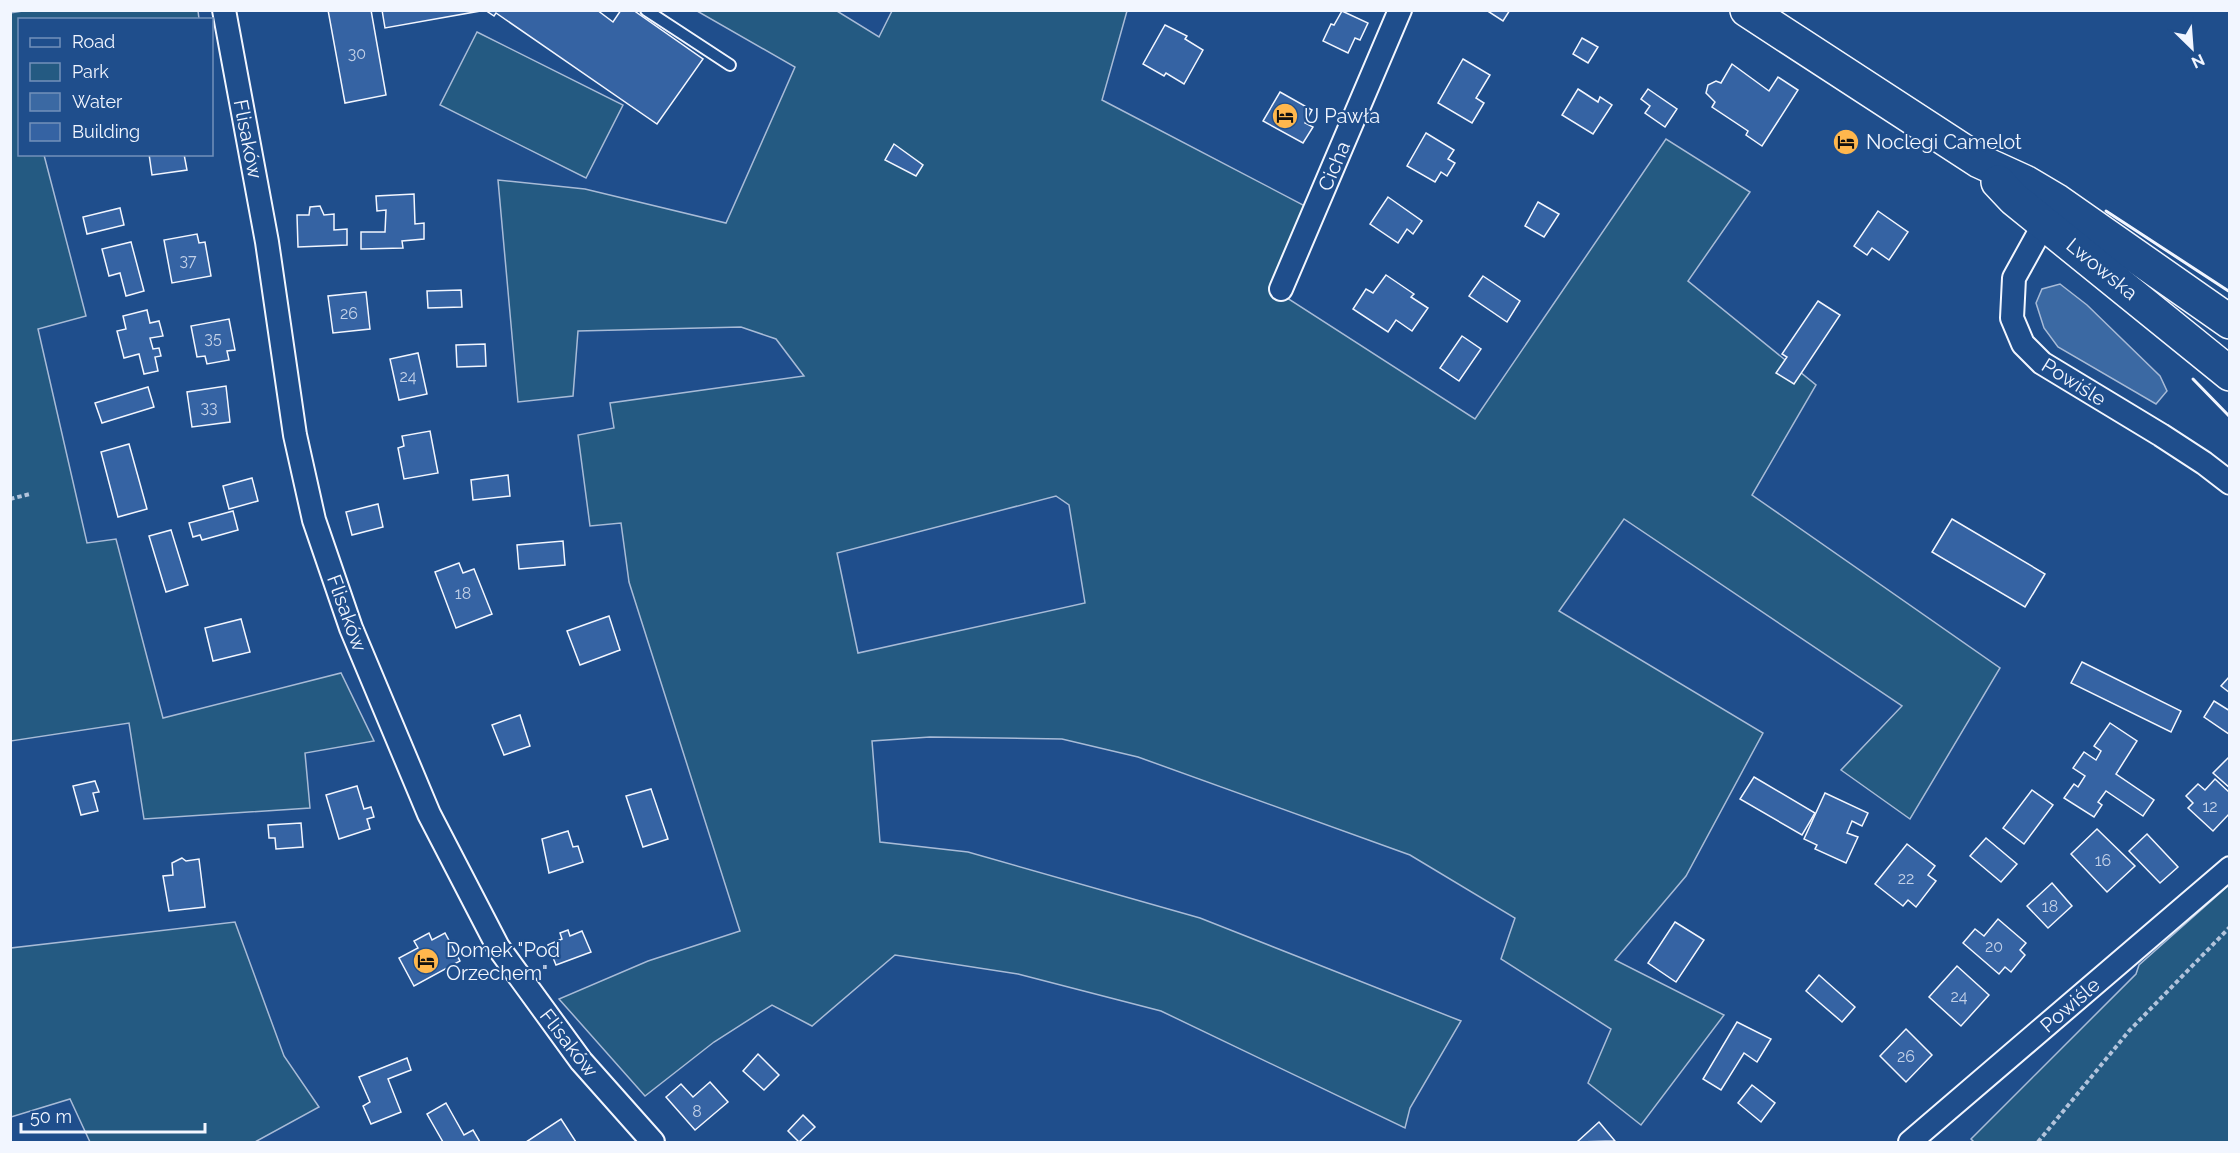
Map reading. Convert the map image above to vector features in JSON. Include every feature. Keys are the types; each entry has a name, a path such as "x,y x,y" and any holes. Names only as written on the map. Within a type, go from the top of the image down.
{"main road":[{"name":"Lwowska","path":"1747,10 1979,161 2025,182 2050,212 2229,374"},
{"name":"Lwowska","path":"2050,212 2229,322"},
{"name":"Lwowska","path":"2202,305 2214,321 2229,351"}],"street":[{"name":"Flisaków","path":"224,10 267,242 295,435 314,520 351,628 429,814 498,947 581,1061 653,1143"},
{"name":"Cicha","path":"1281,289 1400,10"},
{"name":"Powiśle","path":"2050,212 2018,266 2012,289 2012,318 2024,344 2042,363 2204,463 2229,483"},
{"name":"Powiśle","path":"1910,1143 2229,868"}],"lane":[{"path":"646,10 730,64"}],"path":[{"path":"10,500 30,494"},
{"path":"2038,1143 2129,1030 2229,927"}],"green space":[{"path":"29,10 198,11 199,18 18,18 18,156 44,156 86,316 38,329 87,543 116,539 163,718 341,673 374,741 305,753 310,808 144,819 129,723 11,741 10,13"},
{"path":"697,11 837,11 879,37 892,11 1127,11 1102,100 1305,206 1273,278 1287,298 1475,419 1666,139 1750,192 1688,281 1816,385 1752,495 2000,668 1910,819 1841,770 1902,706 1624,519 1559,611 1763,733 1686,876 1615,960 1724,1015 1641,1125 1588,1083 1611,1029 1501,959 1515,918 1410,855 1138,757 1062,739 930,737 872,741 880,842 968,852 1200,918 1461,1021 1410,1108 1405,1128 1161,1011 1018,974 895,955 812,1026 772,1005 714,1042 645,1096 559,999 648,961 740,931 629,582 621,523 590,526 578,435 614,428 610,403 804,376 776,339 741,327 578,331 573,396 518,402 498,180 585,189 726,223 795,67","holes":["1056,496 1069,505 1085,603 858,653 837,553"]},
{"path":"477,32 623,105 586,178 440,105"},
{"path":"2229,885 2229,1142 1974,1142 1971,1139 2136,974 2139,965"},
{"path":"235,922 284,1056 319,1107 255,1142 90,1142 70,1099 11,1117 11,948"}],"water":[{"path":"2060,284 2087,305 2160,376 2167,391 2156,404 2058,347 2044,328 2036,303 2042,289"}],"building":[{"path":"328,10 371,10 386,95 345,103"},
{"path":"382,10 480,10 480,11 385,28"},
{"path":"485,10 597,10 613,22 621,10 633,10 703,59 657,124 496,13 494,16"},
{"path":"1486,10 1510,10 1503,21"},
{"path":"1342,11 1368,23 1360,40 1355,38 1348,53 1323,41 1331,24 1334,25"},
{"path":"1165,25 1187,36 1185,39 1203,50 1184,84 1166,73 1164,76 1143,64"},
{"path":"1582,38 1598,47 1588,63 1573,54"},
{"path":"1463,59 1490,75 1476,98 1484,103 1472,123 1438,103"},
{"path":"1732,64 1769,91 1778,77 1798,90 1762,146 1746,135 1748,131 1712,107 1715,102 1706,93 1708,85 1716,81 1721,83"},
{"path":"1578,89 1598,102 1600,97 1612,105 1593,134 1562,115"},
{"path":"1648,89 1677,109 1665,127 1645,113 1650,106 1641,99"},
{"path":"1280,92 1312,110 1305,123 1313,127 1303,143 1263,121"},
{"path":"1426,133 1454,150 1448,159 1455,163 1447,176 1441,172 1435,182 1407,166"},
{"path":"894,144 923,165 916,176 885,160"},
{"path":"149,156 184,156 187,170 152,175"},
{"path":"414,194 415,224 424,223 424,239 402,241 403,248 361,249 361,232 385,232 386,210 377,211 376,196"},
{"path":"1388,197 1422,221 1413,234 1407,229 1398,243 1370,224"},
{"path":"1538,202 1559,214 1544,237 1525,226"},
{"path":"320,206 324,215 334,214 334,230 347,229 347,245 298,247 297,215 309,215 310,207"},
{"path":"120,208 124,225 87,234 83,217"},
{"path":"1878,211 1908,232 1889,260 1872,248 1867,255 1854,246"},
{"path":"197,234 199,243 205,242 211,276 172,283 164,240"},
{"path":"131,242 144,291 126,296 120,273 109,276 102,249"},
{"path":"1386,275 1414,294 1411,297 1428,308 1412,331 1396,320 1388,332 1353,309 1366,289 1373,293"},
{"path":"1483,276 1520,301 1507,322 1469,296"},
{"path":"461,290 462,307 428,308 427,291"},
{"path":"366,292 370,329 333,333 328,296"},
{"path":"1818,301 1840,315 1794,384 1776,373 1787,357 1782,354"},
{"path":"147,310 150,323 159,321 163,336 150,338 153,349 159,348 161,356 155,357 158,371 144,374 139,354 124,358 117,331 126,329 123,316"},
{"path":"229,319 235,350 227,351 229,360 207,364 205,356 197,357 191,326"},
{"path":"1462,336 1481,349 1459,381 1440,368"},
{"path":"485,344 486,366 457,367 456,345"},
{"path":"418,353 427,394 399,400 390,359"},
{"path":"226,386 230,422 192,427 187,392"},
{"path":"148,387 154,407 102,423 95,403"},
{"path":"430,431 438,473 404,479 398,448 404,446 402,436"},
{"path":"129,444 147,509 118,517 101,452"},
{"path":"508,475 510,496 473,500 471,480"},
{"path":"252,478 258,501 229,509 223,486"},
{"path":"378,504 383,527 352,535 346,512"},
{"path":"233,511 238,530 202,540 200,535 193,537 189,523"},
{"path":"1952,519 2045,574 2025,607 1932,552"},
{"path":"171,530 188,585 166,592 149,536"},
{"path":"563,541 565,565 519,569 517,545"},
{"path":"459,563 463,573 474,569 492,614 456,628 435,572"},
{"path":"609,616 620,650 580,665 567,631"},
{"path":"241,619 250,652 213,661 205,628"},
{"path":"2082,662 2181,711 2171,732 2071,683"},
{"path":"2230,676 2230,693 2221,686"},
{"path":"2214,701 2230,711 2229,734 2204,717"},
{"path":"520,715 530,746 504,755 492,725"},
{"path":"2110,723 2137,741 2116,774 2154,800 2143,816 2106,791 2098,802 2102,805 2094,817 2064,798 2074,784 2078,787 2085,776 2073,768 2084,752 2096,760 2101,751 2094,746"},
{"path":"2230,756 2230,788 2213,773"},
{"path":"1754,777 1815,813 1802,835 1740,799"},
{"path":"2215,779 2230,793 2230,813 2213,831 2188,808 2193,803 2186,796 2198,784 2205,790"},
{"path":"95,781 99,792 93,793 98,811 81,815 73,786"},
{"path":"357,786 364,809 371,807 374,817 367,819 370,829 339,839 326,795"},
{"path":"651,789 668,839 643,847 626,796"},
{"path":"2032,790 2053,805 2024,844 2003,828"},
{"path":"1825,793 1868,813 1862,826 1852,821 1847,833 1858,837 1846,863 1815,849 1817,845 1804,839"},
{"path":"301,823 303,847 276,849 275,838 269,838 268,825"},
{"path":"2097,829 2135,866 2107,892 2071,854"},
{"path":"568,831 573,847 578,846 583,862 549,873 542,839"},
{"path":"2147,834 2178,867 2160,883 2129,851"},
{"path":"1986,838 2017,864 2001,882 1970,856"},
{"path":"1907,844 1935,866 1928,875 1936,881 1916,907 1908,900 1903,906 1875,884"},
{"path":"182,858 186,861 199,859 205,907 169,911 163,876 173,875 172,863"},
{"path":"2052,883 2072,906 2048,928 2027,906"},
{"path":"1998,919 2026,943 2020,950 2025,955 2011,972 2005,967 1999,974 1963,943 1975,929 1984,936"},
{"path":"1675,922 1704,940 1676,982 1648,963"},
{"path":"568,930 570,936 582,931 591,952 556,965 548,945 562,939 560,933"},
{"path":"429,933 432,940 445,933 460,961 414,986 399,958 418,948 414,941"},
{"path":"1957,966 1989,995 1961,1026 1929,997"},
{"path":"1819,975 1855,1007 1842,1022 1806,991"},
{"path":"1737,1022 1771,1039 1757,1062 1744,1053 1721,1090 1703,1079"},
{"path":"1906,1029 1932,1055 1906,1082 1880,1056"},
{"path":"758,1054 779,1075 764,1090 743,1071"},
{"path":"407,1058 411,1070 388,1079 401,1112 371,1124 363,1106 370,1102 359,1077"},
{"path":"710,1082 728,1102 695,1130 666,1097 681,1084 693,1097"},
{"path":"1752,1085 1775,1103 1761,1122 1738,1103"},
{"path":"446,1103 464,1135 473,1130 480,1142 443,1142 427,1114"},
{"path":"803,1115 815,1127 799,1142 788,1131"},
{"path":"561,1119 576,1142 526,1142"},
{"path":"1599,1122 1615,1141 1577,1142"}],"wall":[{"path":"2106,211 2230,292"},
{"path":"2193,379 2230,417"}],"place":[{"name":"U Pawła","path":"1285,116"},
{"name":"Noclegi Camelot","path":"1846,142"},
{"name":"Domek \"Pod Orzechem\"","path":"426,961"}]}
